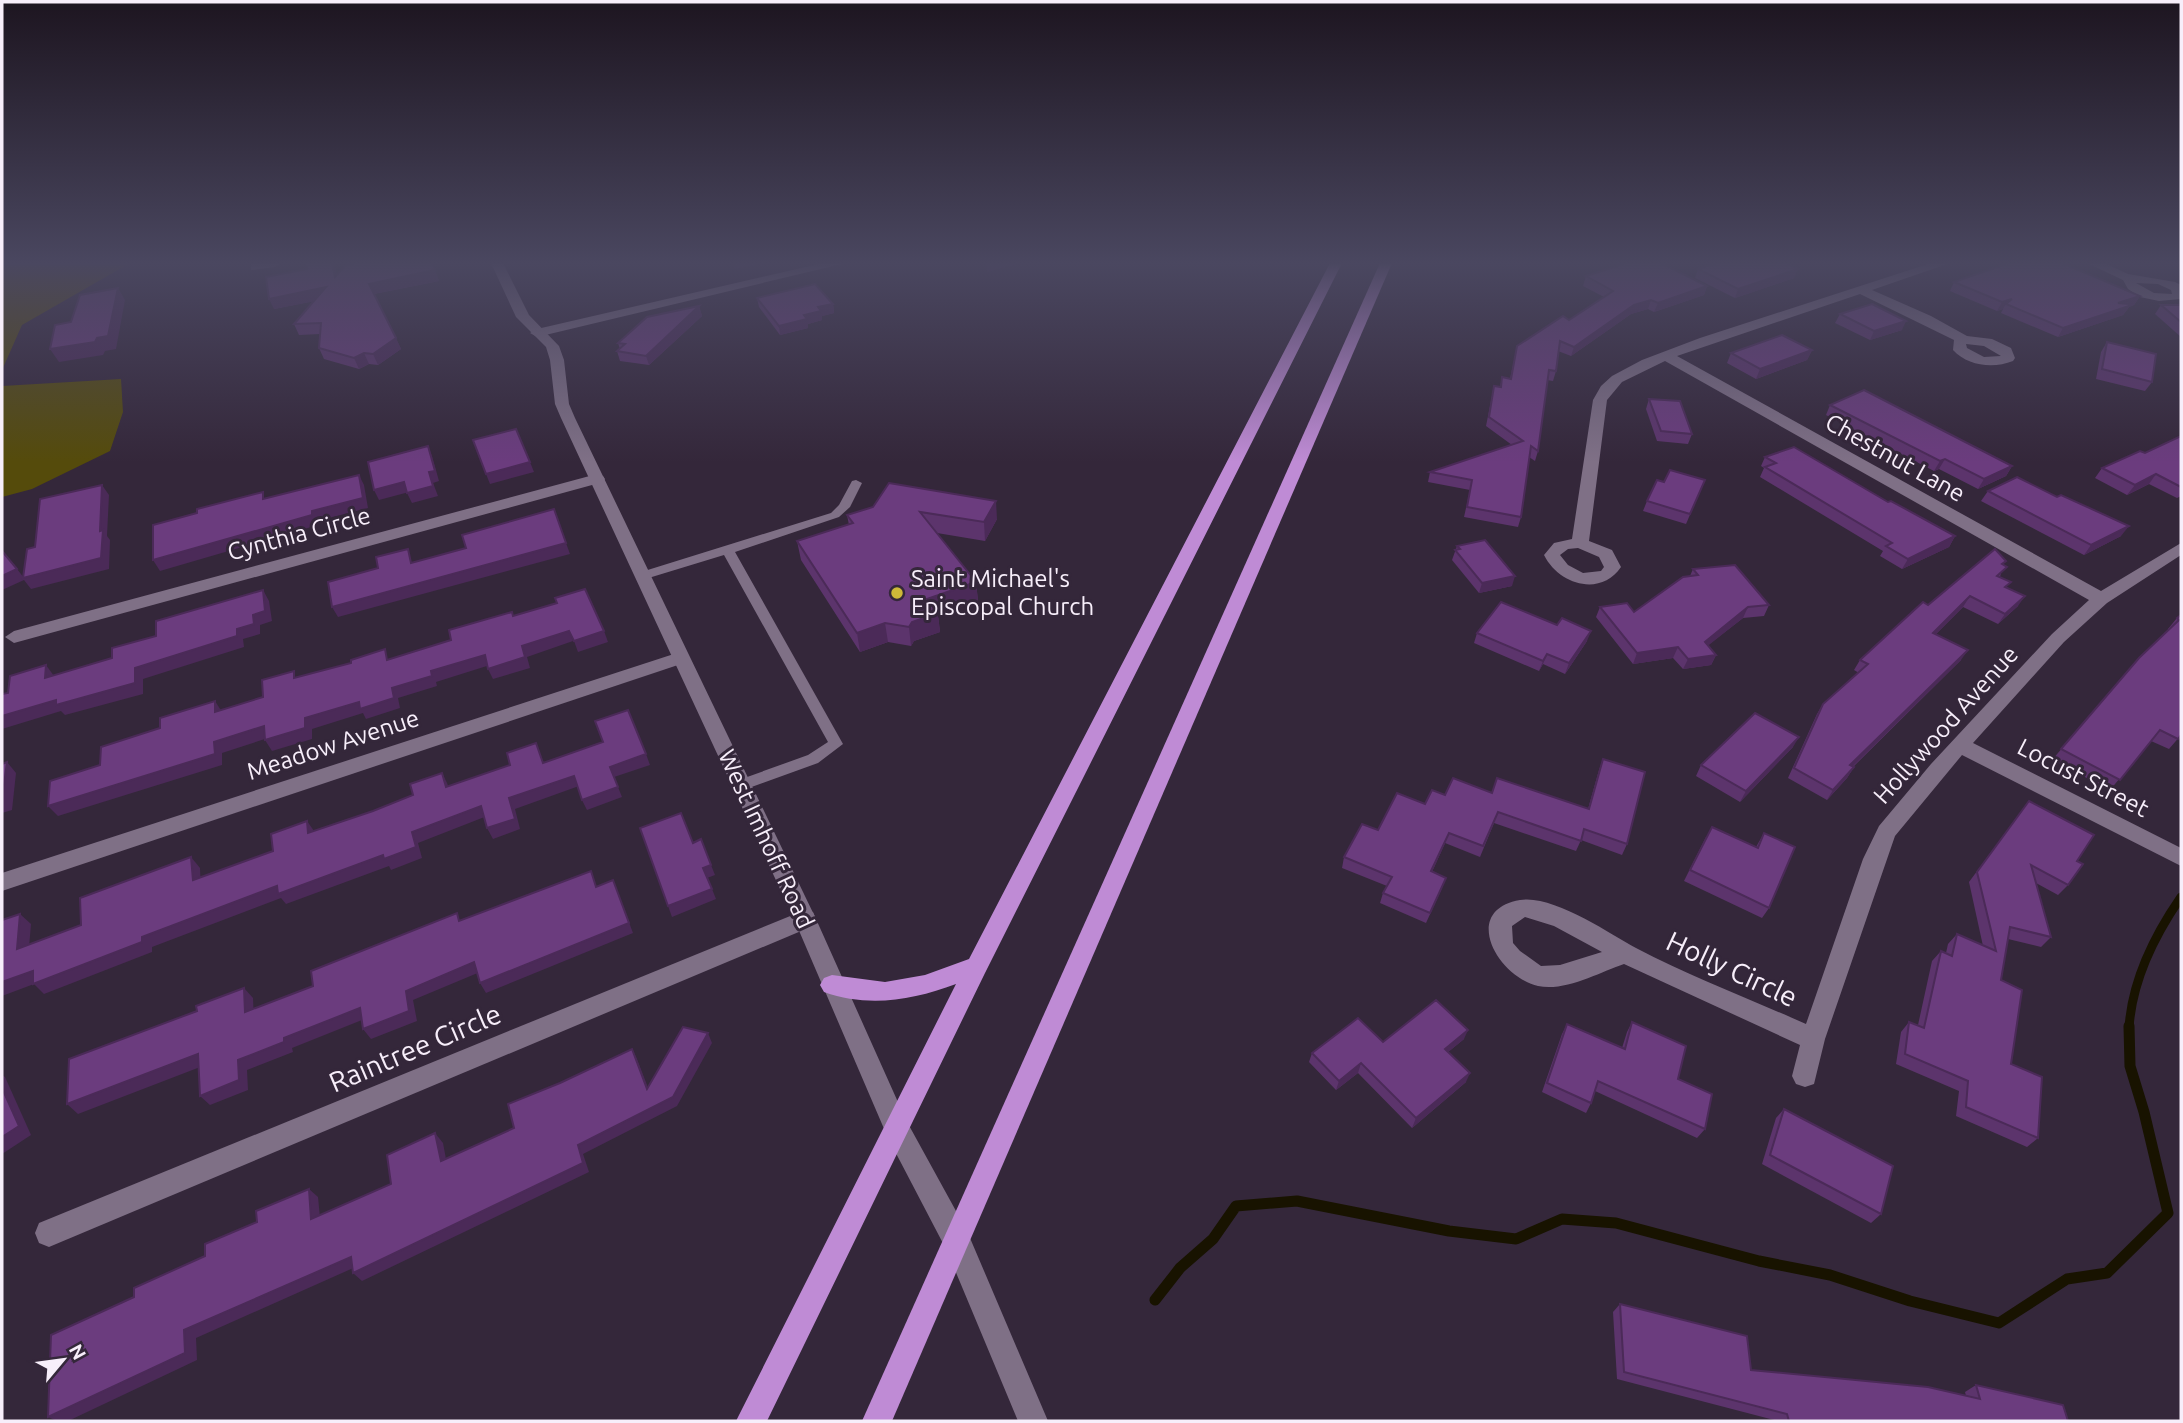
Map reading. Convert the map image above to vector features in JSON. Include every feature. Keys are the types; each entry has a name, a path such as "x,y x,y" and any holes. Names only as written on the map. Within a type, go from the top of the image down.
{"highway":[{"path":"751,1421 976,966 1302,329"},
{"path":"877,1421 1357,329"},
{"path":"832,985 885,992 925,985 976,966"}],"street":[{"name":"West Imhoff Road","path":"534,329 552,346 557,360 562,404 805,919 897,1129 957,1241 1033,1421"},
{"path":"537,333 553,329"},
{"path":"1580,543 1600,400 1606,389 1617,379 1666,356 1745,329"},
{"path":"1945,329 1964,340"},
{"name":"Chestnut Lane","path":"1666,356 2101,599"},
{"name":"Cynthia Circle","path":"14,637 597,479"},
{"name":"Hollywood Avenue","path":"1805,1076 1813,1039 1874,859 1886,832 2058,638 2101,599 2181,548"},
{"name":"Meadow Avenue","path":"2,882 681,658"},
{"name":"Locust Street","path":"1961,746 2181,858"},
{"name":"Holly Circle","path":"1627,953 1559,974 1539,976 1518,964 1503,950 1498,938 1499,927 1509,914 1518,909 1533,908 1549,913 1627,953 1813,1039"},
{"name":"Raintree Circle","path":"49,1233 805,919"}],"lane":[{"path":"642,576 835,515 844,507 856,483"},
{"path":"727,550 836,744 813,759 741,785"}],"shaded area":[{"path":"2,329 20,329 2,370"},
{"path":"121,379 123,412 110,451 32,489 2,497 2,386"}],"building":[{"path":"54,329 109,329 108,336 97,338 95,342 50,349"},
{"path":"320,329 392,329 396,338 373,354 364,353 354,358 319,348"},
{"path":"633,329 674,329 646,356 617,351 625,344 618,343"},
{"path":"1542,329 1599,329 1574,347 1560,341 1556,371 1549,370 1538,451 1531,446 1521,517 1467,507 1472,480 1430,472 1523,441 1489,417 1494,386 1501,387 1502,377 1511,379 1517,346"},
{"path":"1782,335 1812,350 1760,369 1731,353"},
{"path":"2107,342 2156,354 2152,382 2102,369"},
{"path":"1864,390 2012,466 1984,479 1945,459 1940,461 1830,405"},
{"path":"1649,399 1680,401 1692,434 1661,431"},
{"path":"516,429 530,462 486,474 473,440"},
{"path":"2181,436 2181,487 2156,474 2135,485 2102,468 2140,451 2145,453"},
{"path":"428,446 435,471 429,472 433,486 407,493 404,482 374,490 368,462"},
{"path":"1794,447 1888,502 1891,501 1955,536 1908,559 1886,546 1892,543 1765,467 1776,463 1765,457"},
{"path":"1670,470 1705,480 1690,514 1647,501 1657,480 1664,482"},
{"path":"359,475 363,498 153,560 153,525 197,513 197,509 263,492 263,499"},
{"path":"2017,477 2057,497 2061,495 2129,526 2091,545 1988,491"},
{"path":"889,483 996,501 984,522 920,512 976,582 927,599 938,613 912,622 909,627 885,623 857,633 797,541 853,523 847,515 873,507"},
{"path":"102,485 101,558 23,578 27,549 35,547 40,499"},
{"path":"554,509 566,543 332,607 328,582 378,568 376,557 408,549 411,563 466,548 462,535"},
{"path":"1485,540 1515,576 1482,583 1455,550 1460,549 1457,546"},
{"path":"1995,549 2006,561 2002,564 2007,567 1997,576 2011,582 2005,587 2025,596 2005,614 1970,596 1933,633 1968,650 1850,765 1854,767 1833,790 1794,768 1823,704 1868,664 1860,660 1923,602 1928,605"},
{"path":"2,551 17,569 2,576"},
{"path":"1735,565 1769,605 1748,607 1705,642 1716,655 1688,659 1678,647 1637,653 1600,607 1627,603 1634,612 1683,577 1698,575 1693,569"},
{"path":"585,589 604,631 574,641 569,631 522,646 525,657 488,669 485,655 431,671 432,676 392,688 394,698 360,709 359,702 305,718 305,728 265,740 264,726 214,742 215,754 48,806 50,781 100,765 101,747 160,728 160,718 215,701 215,712 263,697 262,680 294,671 294,678 351,663 351,660 385,649 387,660 451,640 449,630 512,612 513,616 557,603 555,598"},
{"path":"263,590 265,611 253,615 254,624 237,629 237,636 135,668 135,683 56,705 56,700 2,716 2,694 8,693 10,676 46,665 45,678 112,658 112,648 156,636 156,621"},
{"path":"1501,602 1557,625 1562,618 1591,631 1569,663 1547,654 1543,661 1477,633"},
{"path":"2181,615 2181,735 2178,739 2160,730 2120,780 2061,749 2139,658"},
{"path":"628,710 646,754 610,767 618,787 582,800 574,776 509,798 515,819 487,828 481,806 412,832 416,847 384,859 383,855 278,894 277,886 142,937 142,942 33,984 33,971 2,982 2,920 20,914 17,949 81,925 80,898 191,857 193,880 273,851 271,834 307,821 308,833 373,811 413,795 410,784 442,773 446,787 510,765 507,753 536,743 543,763 603,742 595,721"},
{"path":"1755,713 1799,737 1746,791 1701,765"},
{"path":"1603,759 1645,772 1627,844 1584,829 1581,841 1498,812 1483,846 1449,833 1431,871 1446,878 1430,913 1383,893 1392,877 1344,857 1362,824 1378,830 1397,793 1425,804 1432,790 1445,795 1453,778 1492,793 1497,778 1589,809"},
{"path":"7,762 2,800 2,764"},
{"path":"2029,801 2094,835 2077,861 2083,864 2068,885 2031,865 2051,937 2010,927 2001,980 2022,990 2011,1064 2042,1077 2038,1138 1966,1107 1968,1081 1905,1054 1909,1022 1924,1028 1941,951 1952,956 1957,934 1996,951 1977,872"},
{"path":"681,813 693,843 701,839 711,865 703,868 712,889 668,906 640,828"},
{"path":"1712,827 1758,848 1764,833 1795,847 1769,908 1690,870"},
{"path":"591,871 596,887 613,880 629,923 480,983 474,962 406,991 409,1011 363,1029 360,1008 284,1038 284,1042 238,1060 239,1080 200,1096 198,1054 67,1104 69,1059 197,1011 196,1006 244,988 245,1012 313,986 311,971 457,913 459,921"},
{"path":"1436,1000 1468,1030 1445,1049 1470,1073 1416,1118 1361,1063 1339,1081 1312,1053 1358,1018 1383,1042"},
{"path":"1632,1022 1686,1046 1678,1079 1712,1094 1705,1129 1598,1081 1591,1103 1547,1083 1567,1024 1625,1049"},
{"path":"683,1027 708,1033 673,1097 578,1145 583,1163 353,1273 351,1257 184,1330 185,1353 48,1417 51,1335 134,1297 134,1288 205,1256 205,1244 257,1222 256,1211 309,1189 311,1219 391,1184 387,1155 435,1133 441,1161 514,1128 508,1104 632,1049 647,1089"},
{"path":"2,1088 19,1126 2,1137"},
{"path":"1784,1109 1893,1166 1881,1214 1770,1155"},
{"path":"1620,1304 1747,1336 1751,1370 1928,1387 1980,1399 1976,1385 2063,1405 2068,1421 1789,1421 1787,1414 1624,1372"}],"waterway":[{"path":"2129,1028 2135,993 2146,959 2181,897"},
{"path":"1155,1300 1180,1268 1213,1239 1236,1206 1297,1201 1449,1231 1516,1239 1562,1219 1616,1223 1759,1261 1830,1275 1910,1301 1999,1323 2067,1279 2107,1273 2168,1213 2130,1066 2129,1028"}],"place":[{"name":"Saint Michael's Episcopal Church","path":"897,593"}]}
